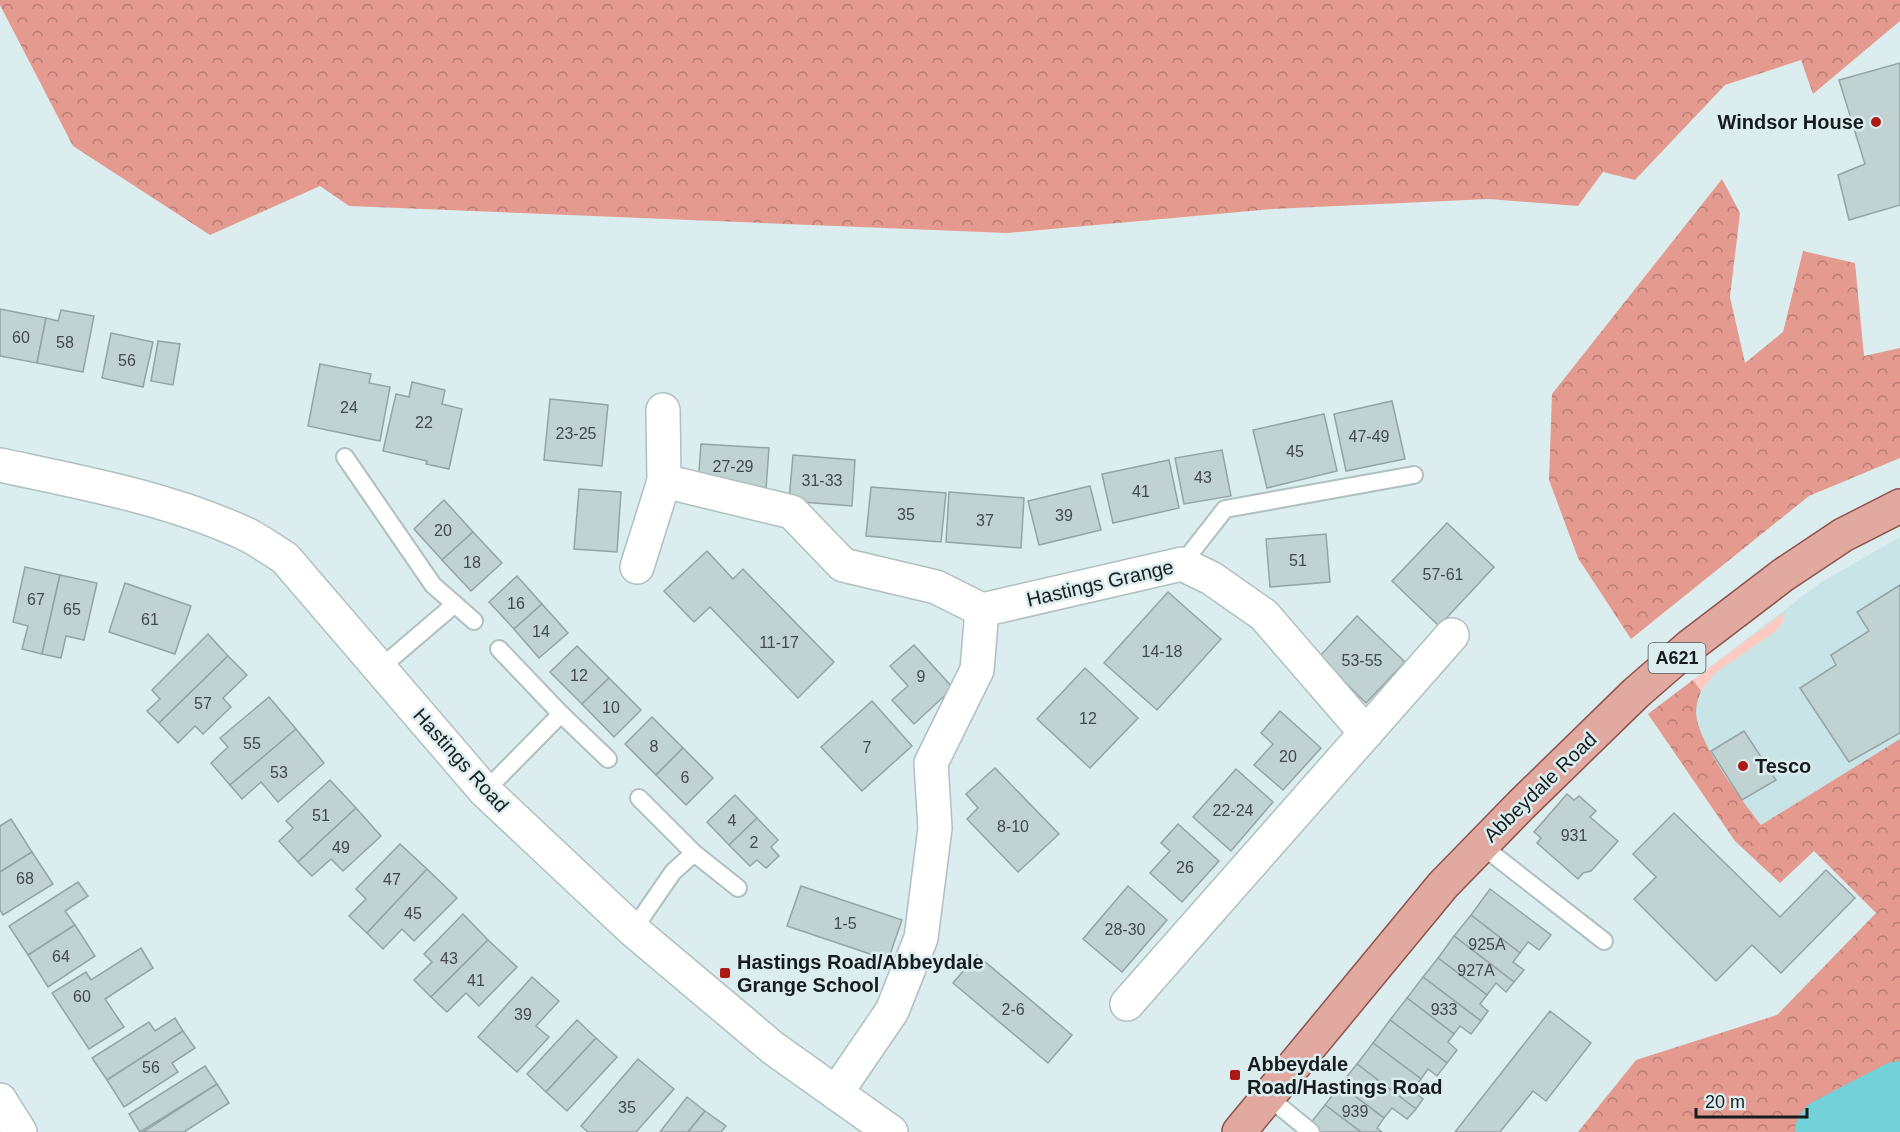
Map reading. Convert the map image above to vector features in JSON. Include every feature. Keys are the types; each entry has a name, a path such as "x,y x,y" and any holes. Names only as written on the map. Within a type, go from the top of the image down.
{"main road":[{"name":"Abbeydale Road","path":"1239,1132 1408,924 1481,845 1636,693 1690,646 1783,575 1843,536 1900,506"}],"street":[{"path":"637,567 664,481 663,410"},
{"name":"Hastings Road","path":"0,465 174,506 248,535 285,558 485,791 633,930 773,1048 891,1132"},
{"path":"664,481 792,512 843,565 936,586 982,610 977,670 931,763 935,828 921,938 892,1011 836,1093"},
{"name":"Hastings Grange","path":"982,610 1182,564 1211,578 1264,615 1366,733"},
{"path":"1127,1004 1452,635"},
{"path":"0,1100 20,1132"}],"lane":[{"path":"345,457 433,585 474,621"},
{"path":"1182,564 1225,509 1414,475"},
{"path":"379,669 455,604"},
{"path":"499,649 608,759"},
{"path":"485,791 561,714"},
{"path":"639,798 694,853 738,888"},
{"path":"1481,845 1604,941"},
{"path":"633,930 673,872 694,853"},
{"path":"1268,1096 1311,1132"}],"shaded area":[{"path":"1900,537 1900,739 1735,841 1648,714 1820,583"},
{"path":"1783,613 1783,622 1776,631 1715,673 1701,691 1693,680"}],"green space":[{"path":"0,0 1900,0 1900,21 1813,94 1801,60 1725,85 1635,180 1603,172 1578,206 1489,199 1272,209 1007,233 349,206 320,186 210,235 73,146 0,5"},
{"path":"1722,179 1740,213 1730,297 1745,363 1783,332 1803,251 1855,263 1864,356 1900,348 1900,458 1809,496 1631,639 1578,558 1549,480 1552,394"},
{"path":"1693,680 1701,691 1696,713 1704,740 1722,771 1761,825 1900,739 1900,1132 1578,1132 1636,1060 1777,1015 1876,913 1814,851 1780,883 1735,841 1648,714"}],"building":[{"name":"Windsor House","path":"1900,63 1900,205 1849,220 1838,175 1865,164 1839,80"},
{"path":"0,309 46,318 37,363 0,356"},
{"path":"61,310 94,316 83,372 37,363 46,318 58,321"},
{"path":"111,333 153,342 143,387 102,378"},
{"path":"158,341 180,344 173,385 151,381"},
{"path":"320,364 371,374 369,383 390,387 380,441 308,426"},
{"path":"412,382 445,390 442,404 462,409 449,469 426,464 427,461 383,451 396,394 409,397"},
{"path":"550,399 608,405 602,466 544,460"},
{"path":"1392,401 1405,459 1346,471 1334,414"},
{"path":"1324,414 1337,471 1267,488 1253,430"},
{"path":"701,444 769,448 766,489 698,484"},
{"path":"1222,450 1231,496 1184,504 1175,458"},
{"path":"793,455 855,460 852,506 789,501"},
{"path":"1169,460 1179,508 1113,523 1102,474"},
{"path":"1090,486 1101,530 1039,545 1028,501"},
{"path":"871,487 946,493 941,542 866,536"},
{"path":"579,489 621,492 617,552 574,549"},
{"path":"949,492 1024,498 1021,548 946,542"},
{"path":"444,500 473,532 442,560 414,529"},
{"path":"1447,523 1494,567 1439,626 1392,581"},
{"path":"473,532 502,563 471,591 442,560"},
{"path":"1326,534 1330,582 1270,587 1266,539"},
{"path":"707,551 733,579 743,569 834,662 798,698 710,607 694,622 664,591"},
{"path":"25,567 60,575 42,654 22,649 28,626 13,622"},
{"path":"60,575 97,583 84,640 66,636 61,658 42,654"},
{"path":"517,576 542,604 514,629 489,602"},
{"path":"125,583 191,606 175,654 109,632"},
{"name":"Tesco","path":"1900,585 1900,733 1849,762 1800,688 1836,665 1831,655 1869,631 1857,612"},
{"path":"1168,592 1221,639 1157,710 1104,663"},
{"path":"542,604 568,633 539,658 514,629"},
{"path":"1357,616 1405,662 1366,703 1319,657"},
{"path":"208,634 228,656 159,723 147,711 160,699 152,690"},
{"path":"914,645 953,688 914,724 892,700 908,686 890,666"},
{"path":"577,646 609,678 582,704 550,672"},
{"path":"228,656 247,675 223,698 231,707 203,734 195,726 178,743 159,723"},
{"path":"1085,668 1138,718 1090,768 1037,719"},
{"path":"609,678 641,710 614,737 582,704"},
{"path":"269,697 296,729 230,785 211,763 228,747 220,738"},
{"path":"872,701 912,746 862,791 821,747"},
{"path":"1280,711 1321,748 1283,790 1254,765 1273,744 1261,733"},
{"path":"652,717 683,748 656,775 625,744"},
{"path":"296,729 324,763 278,802 261,782 242,799 230,785"},
{"name":"Tesco","path":"1744,731 1776,780 1742,800 1711,751"},
{"path":"683,748 713,778 686,805 656,775"},
{"path":"995,768 1059,834 1018,872 967,819 978,808 966,794"},
{"path":"1236,769 1273,802 1231,851 1193,817"},
{"path":"330,780 356,808 298,862 279,841 293,828 286,821"},
{"path":"1567,794 1574,800 1579,796 1596,811 1590,817 1618,841 1591,871 1583,873 1578,879 1537,843 1541,838 1534,832"},
{"path":"735,795 757,818 729,845 707,822"},
{"path":"356,808 381,836 343,871 331,859 312,876 298,862"},
{"path":"1674,813 1780,917 1826,870 1855,898 1781,973 1752,945 1716,981 1634,899 1656,877 1633,854"},
{"path":"757,818 778,840 771,847 779,856 766,868 757,860 750,866 729,845"},
{"path":"11,819 32,852 0,872 0,826"},
{"path":"1178,824 1219,861 1182,902 1150,873 1170,851 1161,843"},
{"path":"400,844 427,869 367,933 349,916 366,899 356,889"},
{"path":"32,852 53,884 3,915 0,910 0,872"},
{"path":"427,869 457,898 414,941 402,929 383,949 367,933"},
{"path":"78,882 88,896 65,911 75,925 28,955 9,926"},
{"path":"801,886 902,920 888,960 787,926"},
{"path":"1128,886 1167,920 1122,972 1083,939"},
{"path":"1490,889 1551,935 1539,950 1528,942 1520,953 1471,915"},
{"path":"463,914 488,940 431,997 414,980 432,962 424,954"},
{"path":"1471,915 1520,953 1513,962 1524,970 1514,982 1454,936"},
{"path":"75,925 95,956 48,987 28,955"},
{"path":"1454,936 1514,982 1506,992 1496,983 1487,995 1438,958"},
{"path":"488,940 517,967 479,1006 466,993 447,1012 431,997"},
{"path":"141,948 153,968 105,999 124,1027 89,1049 52,993 86,972 91,980"},
{"path":"977,955 1072,1035 1048,1063 953,983"},
{"path":"1438,958 1487,995 1480,1004 1488,1011 1481,1021 1423,977"},
{"path":"532,977 559,1001 536,1026 549,1037 517,1072 478,1037"},
{"path":"1423,977 1481,1021 1471,1034 1460,1026 1454,1034 1407,998"},
{"path":"1407,998 1454,1034 1448,1042 1457,1050 1447,1063 1390,1020"},
{"path":"1550,1011 1591,1043 1546,1101 1533,1091 1500,1132 1455,1132"},
{"path":"175,1018 183,1031 107,1080 92,1058 149,1022 155,1031"},
{"path":"577,1020 596,1038 546,1092 527,1074"},
{"path":"1390,1020 1447,1063 1437,1076 1428,1069 1421,1079 1373,1043"},
{"path":"183,1031 195,1048 172,1063 178,1072 124,1107 107,1080"},
{"path":"596,1038 617,1057 567,1111 546,1092"},
{"path":"1373,1043 1421,1079 1412,1090 1423,1099 1416,1109 1357,1064"},
{"path":"638,1059 674,1089 636,1132 588,1132 581,1126"},
{"path":"1357,1064 1416,1109 1407,1119 1392,1108 1384,1118 1340,1085"},
{"path":"205,1066 217,1084 140,1132 129,1114"},
{"path":"217,1084 229,1103 184,1132 143,1132"},
{"path":"1340,1085 1384,1118 1377,1128 1382,1132 1361,1132 1325,1105"},
{"path":"687,1097 705,1111 688,1132 660,1132"},
{"path":"1325,1105 1361,1132 1319,1132 1309,1125"},
{"path":"705,1111 726,1126 721,1132 688,1132"}],"waterway":[{"path":"1829,1132 1900,1095"}],"place":[{"name":"Windsor House","path":"1876,122"},
{"name":"Tesco","path":"1743,766"},
{"name":"Hastings Road/Abbeydale Grange School","path":"725,973"},
{"name":"Abbeydale Road/Hastings Road","path":"1235,1075"}]}
